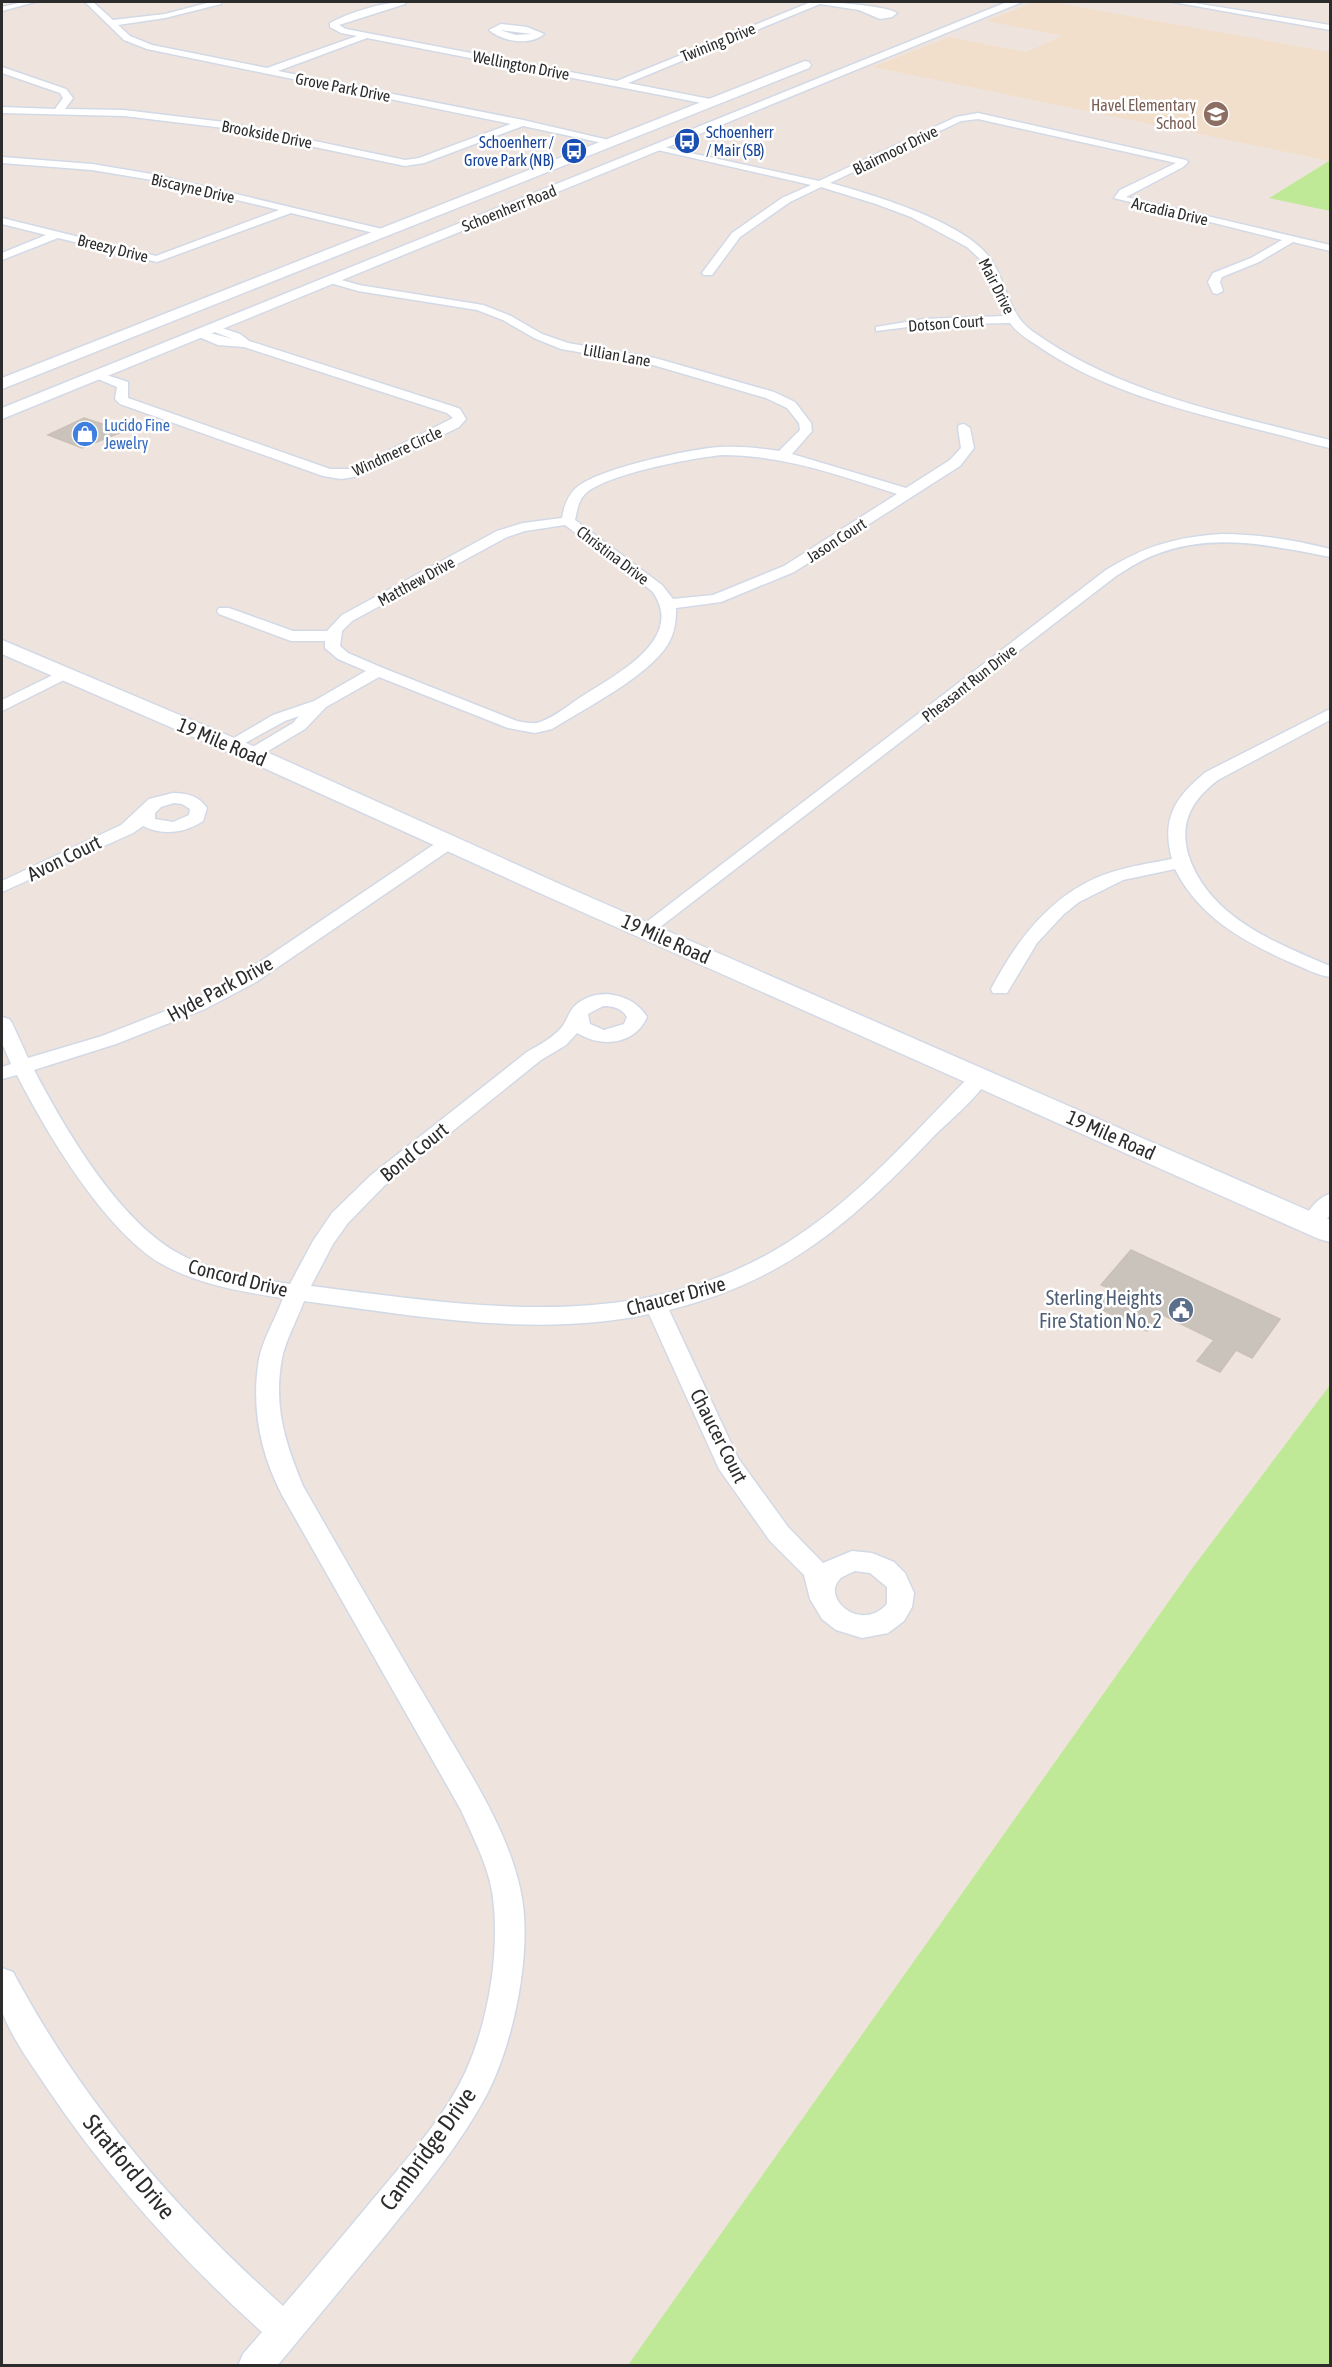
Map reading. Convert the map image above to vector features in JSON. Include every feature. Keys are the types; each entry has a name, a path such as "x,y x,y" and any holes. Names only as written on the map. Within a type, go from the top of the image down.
{"main road":[{"name":"Schoenherr Road","path":"2,414 1016,2"},
{"path":"855,53 879,57"},
{"name":"Schoenherr Road","path":"2,384 818,60"},
{"path":"755,85 779,89 781,94 778,98"},
{"path":"223,296 218,300 222,308 248,314"},
{"path":"24,375 42,376 53,382 53,388 42,398"},
{"name":"19 Mile Road","path":"2,646 241,749 448,843 1321,1228"}],"street":[{"path":"2,9 31,2"},
{"name":"Grove Park Drive","path":"89,2 127,38 139,44 612,142"},
{"path":"112,23 165,16 218,2"},
{"name":"Wellington Drive","path":"402,2 342,20 333,25 337,29 366,36 712,102"},
{"name":"Twining Drive","path":"618,84 817,2"},
{"path":"822,2 889,11 893,14 878,16 860,8"},
{"path":"1177,2 1330,28"},
{"path":"869,13 878,10"},
{"path":"488,43 499,37 532,37 540,34 509,27 493,29 499,37"},
{"path":"267,71 366,36"},
{"path":"459,53 478,46"},
{"path":"2,70 63,91 68,98 59,110"},
{"name":"Brookside Drive","path":"2,110 59,110 142,115 224,125 405,163 422,161 523,123"},
{"name":"Blairmoor Drive","path":"708,273 736,235 786,200 959,119 970,117"},
{"name":"Arcadia Drive","path":"970,117 987,117 1035,127 1182,162 1124,192 1119,198 1330,248"},
{"name":"Mair Drive","path":"654,148 821,185 910,214 945,230 977,250 988,264 1005,307 1023,331 1076,365 1100,376 1186,405 1330,444"},
{"name":"Biscayne Drive","path":"2,160 92,167 152,177 382,232"},
{"name":"Breezy Drive","path":"2,221 158,259 290,210"},
{"path":"2,256 58,234"},
{"path":"1217,291 1214,282 1217,275 1255,260 1291,239"},
{"name":"Lillian Lane","path":"337,277 358,288 479,307 507,318 538,336 565,346 655,362 783,400 801,415 806,431 783,455"},
{"name":"Dotson Court","path":"880,329 924,322 1013,319"},
{"name":"Windmere Circle","path":"213,328 236,336 245,344"},
{"name":"Windmere Circle","path":"97,376 124,385 122,399 124,401 328,473 341,475 360,471 455,424 460,419 456,412 451,410 245,344 222,342 198,334"},
{"name":"Jason Court","path":"669,604 716,599 789,569 962,457 968,448 964,429"},
{"name":"Christina Drive","path":"669,604 647,579 568,520 569,507 573,498 582,489 606,477 700,453 724,450 783,455 908,493"},
{"name":"Matthew Drive","path":"332,636 335,628 347,618 502,534 523,527 568,520"},
{"name":"Pheasant Run Drive","path":"645,930 1111,573 1132,560 1175,544 1217,538 1265,540 1330,553"},
{"path":"224,610 281,634 332,636 333,648 343,656 514,725 535,728 546,726 634,670 661,643 668,626 669,604"},
{"path":"241,749 279,718 320,704 378,671"},
{"path":"2,706 65,674"},
{"path":"241,749 299,726 320,704"},
{"path":"1330,714 1212,776 1186,799 1178,815 1176,835 1180,863 1190,882 1218,914 1261,942 1330,972"},
{"name":"Avon Court","path":"2,887 127,829 155,803 173,798 189,800 199,808 199,812 192,821 177,826 127,829"},
{"path":"146,812 147,821 159,826"},
{"name":"Hyde Park Drive","path":"11,1070 155,1023 228,989 249,978 448,843"},
{"path":"1000,989 1013,961 1030,937 1082,891 1108,879 1180,863"},
{"name":"Bond Court","path":"297,1292 324,1241 357,1200 377,1181 534,1056 561,1040 571,1030 584,1006 601,1000 621,1002 634,1011 636,1023 632,1028 617,1035 578,1036 561,1040"},
{"path":"576,1018 577,1024 589,1034 598,1036"},
{"name":"Concord Drive","path":"2,1023 11,1070 47,1113 109,1204 128,1227 152,1247 181,1264 214,1275 297,1292 272,1357 267,1394 272,1439 291,1488 430,1732"},
{"name":"Chaucer Drive","path":"297,1292 427,1309 509,1316 577,1315 656,1305 748,1275 776,1261 818,1233 845,1212 980,1077"},
{"path":"1321,1228 1330,1201"},
{"name":"Chaucer Court","path":"656,1305 728,1462 778,1534 815,1570 828,1611 849,1624 874,1625 886,1621 895,1614 901,1604 902,1592 890,1572 865,1561 825,1561 802,1555"},
{"path":"821,1590 823,1580 830,1572 852,1561"},
{"name":"Cambridge Drive","path":"255,2366 420,2168 452,2124 476,2084 491,2046 502,2007 510,1933 506,1889 493,1850 472,1803 430,1732"},
{"name":"Stratford Drive","path":"2,1982 12,2004 68,2094 144,2187 217,2268 285,2329"}],"shaded area":[{"name":"Havel Elementary School","path":"1036,2 1051,2 1330,52 1330,161 873,67 949,37 1026,52 1063,36 986,21"}],"green space":[{"path":"1329,161 1330,211 1269,198"},
{"path":"1330,1385 1330,2365 628,2365 1191,1570"}],"building":[{"name":"Lucido Fine Jewelry","path":"84,418 124,431 82,448 48,435"},
{"name":"Sterling Heights Fire Station No. 2","path":"1131,1250 1280,1319 1252,1358 1236,1350 1220,1372 1197,1361 1214,1340 1161,1314 1147,1331 1094,1306 1109,1288 1101,1285"}],"place":[{"name":"Havel Elementary School","path":"1216,114"},
{"name":"Schoenherr / Mair (SB)","path":"687,141"},
{"name":"Schoenherr / Grove Park (NB)","path":"574,151"},
{"name":"Lucido Fine Jewelry","path":"85,434"},
{"name":"Sterling Heights Fire Station No. 2","path":"1181,1310"}]}
